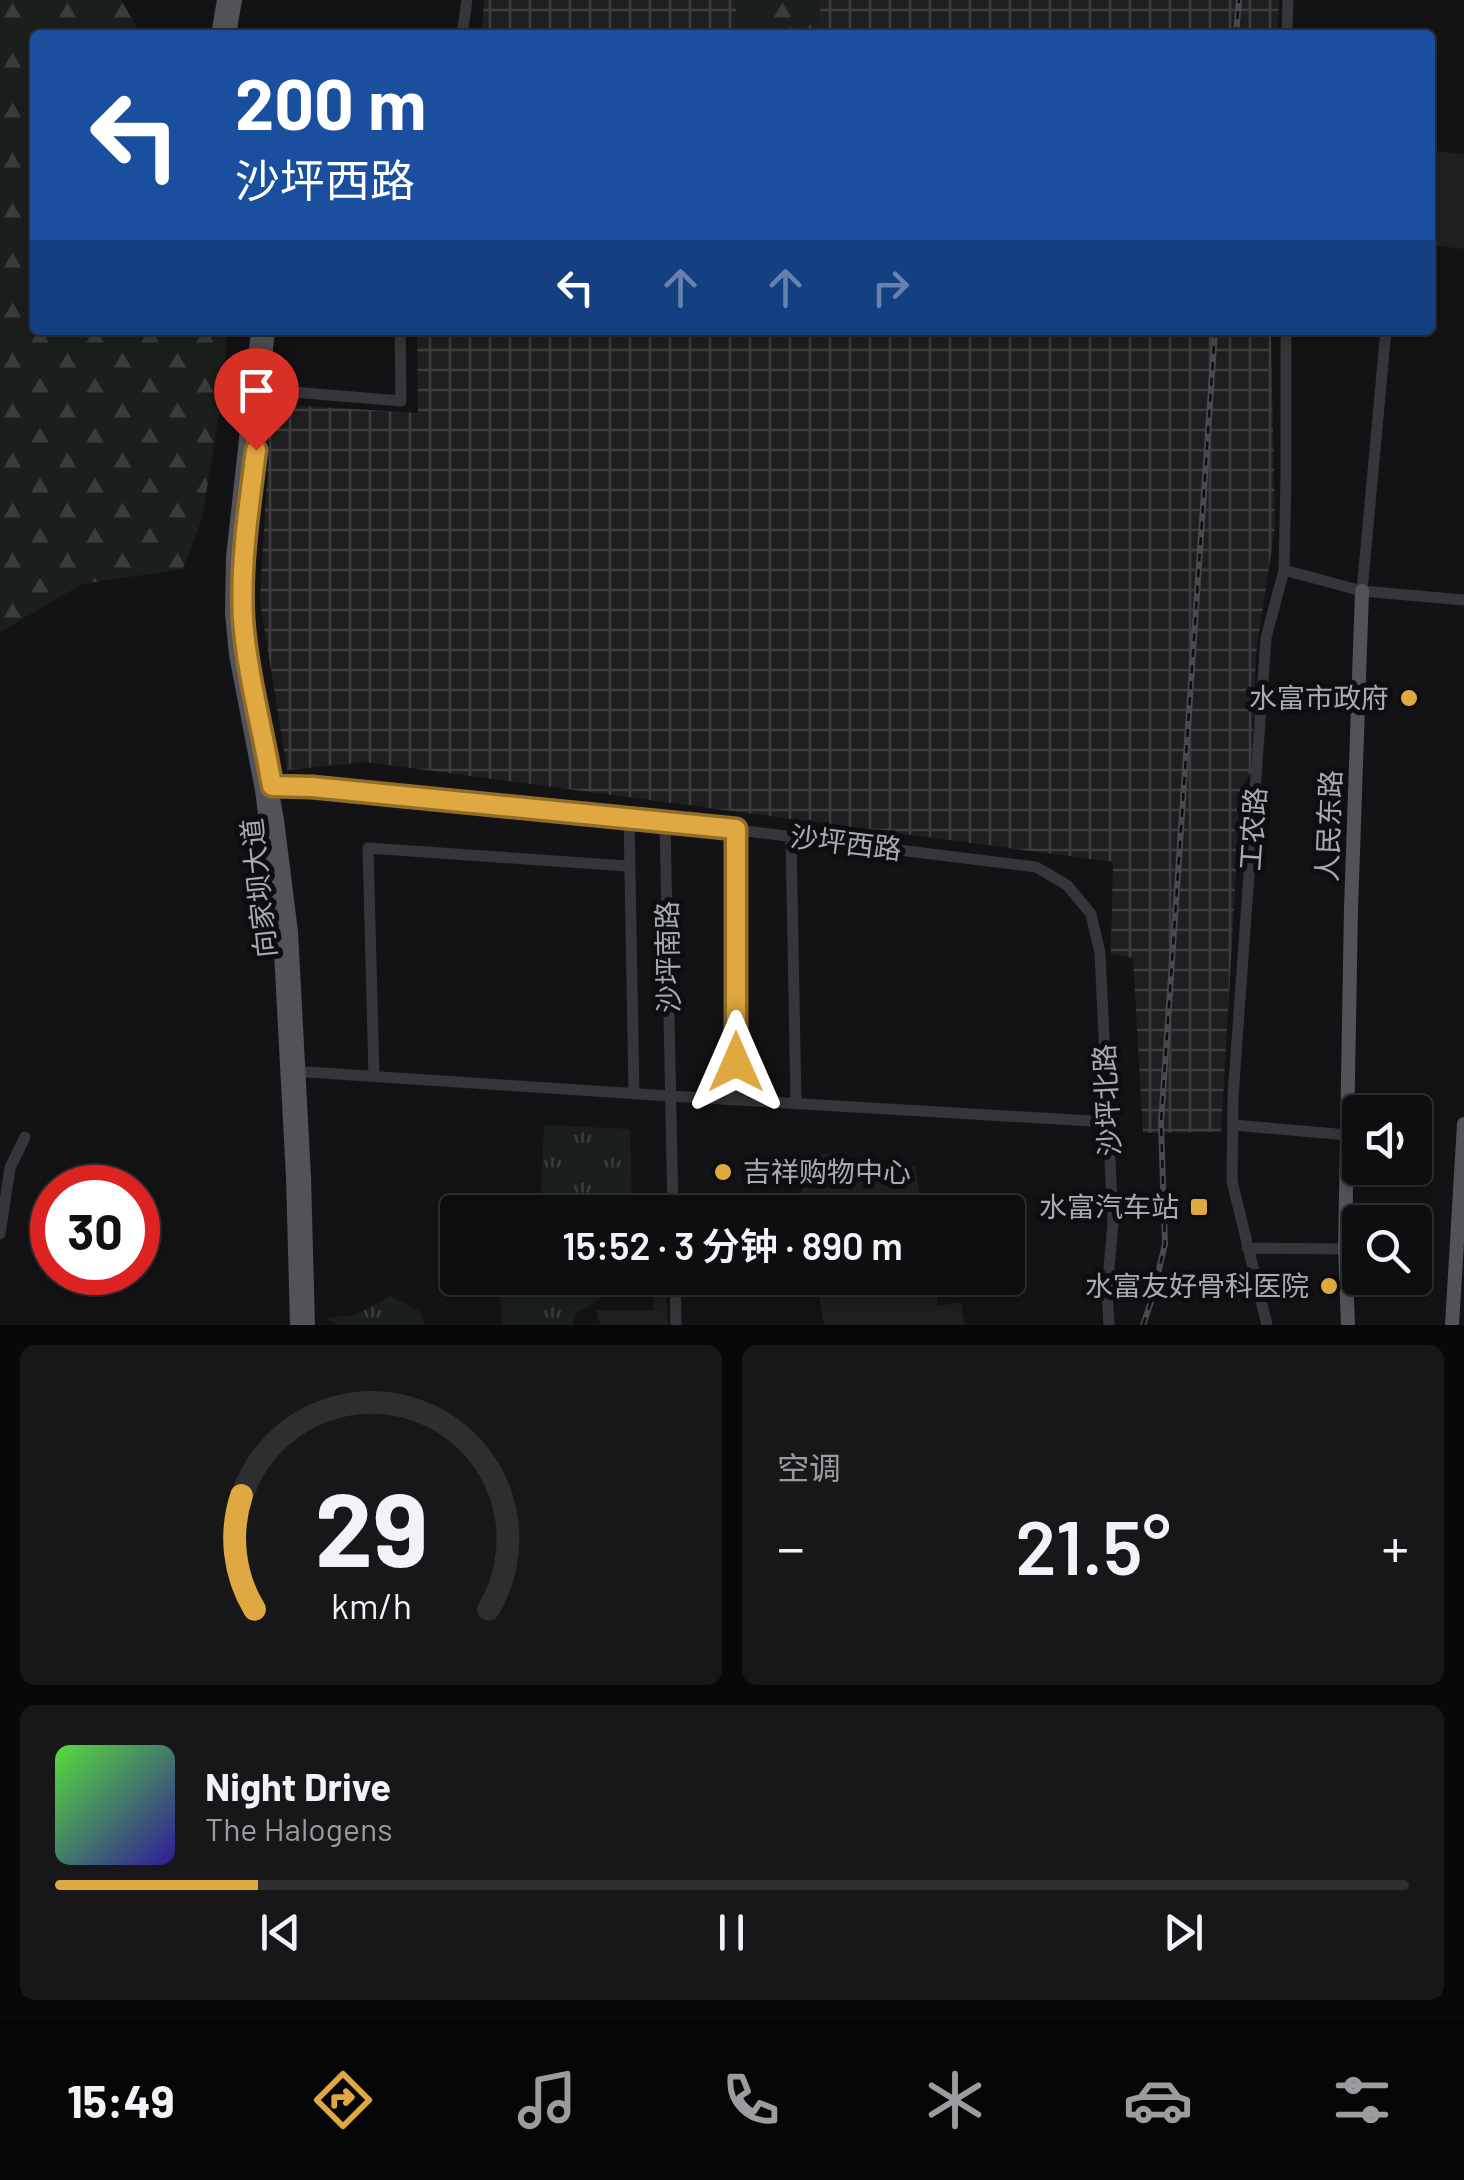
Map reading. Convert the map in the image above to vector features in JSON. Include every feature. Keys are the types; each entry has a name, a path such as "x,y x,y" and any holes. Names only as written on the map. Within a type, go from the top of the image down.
{"main road":[{"path":"219,30 224,0"},
{"path":"230,30 235,0"},
{"name":"向家坝大道","path":"258,335 243,612 291,932 297,1325"},
{"name":"向家坝大道","path":"256,389 267,335"},
{"name":"人民东路","path":"1349,1095 1362,592"},
{"name":"向家坝大道","path":"293,1071 308,1325"},
{"path":"1452,1325 1464,1124"},
{"name":"人民东路","path":"1347,1295 1348,1325"}],"street":[{"path":"463,30 467,0"},
{"path":"1287,30 1288,0"},
{"path":"256,389 402,401 400,335"},
{"name":"工农路","path":"1267,1325 1232,1181 1233,1125 1266,638 1284,570 1286,335"},
{"name":"人民东路","path":"1362,592 1386,335"},
{"path":"1284,570 1362,592 1464,600"},
{"name":"沙坪西路","path":"267,786 665,820 1036,866 1068,885"},
{"path":"629,817 634,1094"},
{"name":"沙坪南路","path":"665,820 673,1195"},
{"path":"736,829 736,1100"},
{"path":"791,836 796,1104"},
{"path":"374,1076 368,848 627,866"},
{"name":"沙坪北路","path":"1068,885 1091,914 1100,953 1113,1223 1109,1325"},
{"path":"293,1071 1108,1122"},
{"path":"1233,1125 1342,1134"},
{"path":"0,1234 10,1168 25,1137"},
{"path":"1248,1248 1342,1249"},
{"path":"675,1295 676,1325"}],"shaded area":[{"path":"484,0 1279,0 1277,30 481,30"},
{"path":"1435,151 1464,154 1464,249 1435,246"},
{"path":"417,335 1271,335 1275,527 1256,654 1251,773 1241,787 1221,1132 1143,1133 1133,958 1111,954 1113,862 366,762 287,770 260,601 271,404 418,413"},
{"path":"836,1152 840,1178 915,1166 920,1195 802,1195 796,1159"},
{"path":"654,1295 666,1295 668,1325 600,1325 596,1310 654,1310"},
{"path":"819,1295 936,1295 938,1306 961,1302 965,1325 824,1325"}],"green space":[{"path":"0,0 121,0 139,30 30,30 30,335 227,335 202,518 183,569 82,584 0,632"},
{"path":"736,0 821,0 819,24 737,30"},
{"path":"544,1125 630,1129 632,1195 541,1195"},
{"path":"500,1295 607,1295 577,1313 572,1325 503,1325"},
{"path":"390,1296 419,1311 425,1325 337,1325 326,1318 355,1315"}],"railway":[{"path":"1236,30 1239,0"},
{"path":"1143,1325 1165,1244 1161,1123 1215,335"}],"place":[{"name":"水富市政府","path":"1409,698"},
{"name":"吉祥购物中心","path":"723,1172"},
{"name":"水富汽车站","path":"1199,1207"},
{"name":"水富友好骨科医院","path":"1329,1286"}],"route":[{"path":"256,450 244,558 243,622 272,786 736,829 736,1062"}]}
